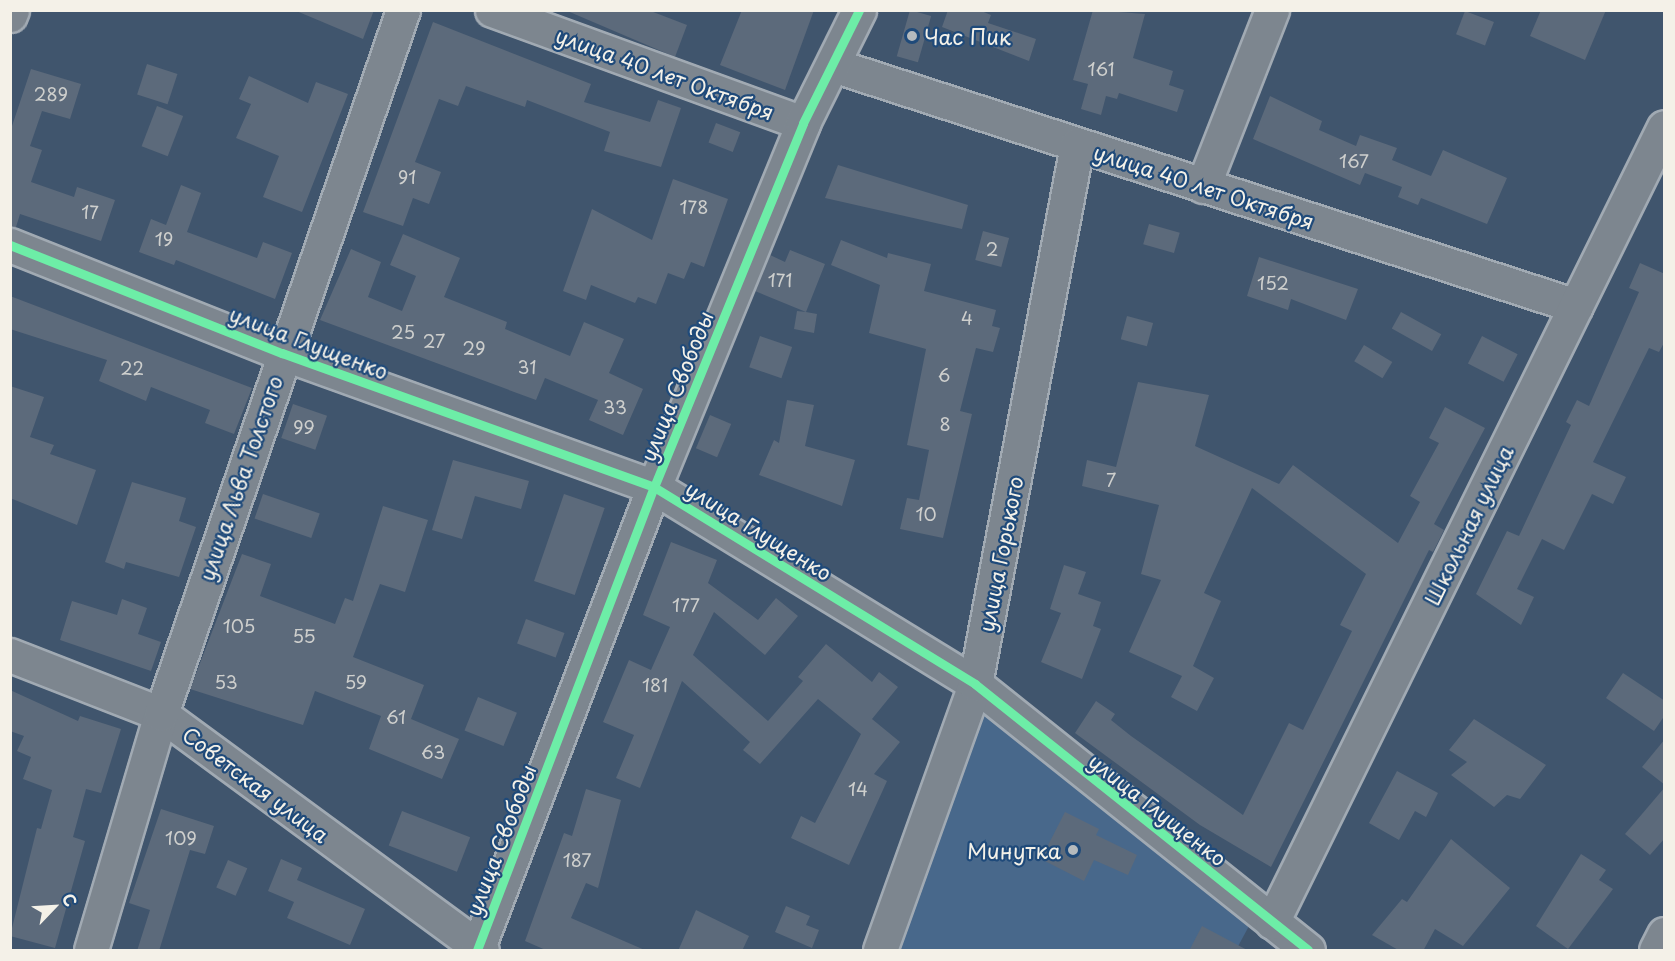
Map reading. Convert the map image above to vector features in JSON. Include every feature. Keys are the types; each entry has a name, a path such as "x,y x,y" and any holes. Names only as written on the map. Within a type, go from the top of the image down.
{"street":[{"path":"10,15 12,10"},
{"name":"улица Льва Толстого","path":"91,951 161,714 282,353 403,10"},
{"name":"улица 40 лет Октября","path":"492,10 803,123"},
{"name":"улица Свободы","path":"479,950 654,487 803,123 859,10"},
{"path":"1203,186 1272,10"},
{"name":"улица 40 лет Октября","path":"833,65 1576,306"},
{"name":"Школьная улица","path":"1272,922 1665,128"},
{"name":"улица Горького","path":"880,951 975,684 1077,145"},
{"name":"улица Глущенко","path":"10,245 282,353 654,487 975,684 1308,951"},
{"name":"Советская улица","path":"10,655 161,714 479,950"},
{"path":"1656,951 1665,934"}],"shaded area":[{"path":"979,700 1249,926 1236,950 891,950"}],"building":[{"path":"294,10 374,10 363,39"},
{"path":"565,10 648,10 687,25 675,57"},
{"path":"742,10 814,10 785,90 720,65"},
{"name":"Час Пик","path":"910,10 931,16 918,62 897,56"},
{"path":"948,10 979,10 991,15 988,23 1036,39 1029,61 942,27"},
{"path":"1093,10 1145,14 1133,58 1173,71 1169,85 1184,90 1177,112 1119,93 1117,99 1106,96 1101,115 1081,109 1088,84 1073,80"},
{"path":"1541,10 1606,10 1585,60 1530,36"},
{"path":"1465,11 1494,22 1485,45 1456,34"},
{"path":"433,22 591,84 584,102 650,122 658,100 681,108 661,167 604,151 610,132 527,100 525,107 466,86 458,106 439,99 415,162 441,172 429,204 413,198 403,226 363,212"},
{"path":"147,64 177,74 168,104 137,94"},
{"path":"31,69 81,84 70,119 42,111 30,146 42,150 31,182 74,197 77,187 115,200 101,241 20,214 16,227 10,227 10,132"},
{"path":"249,76 308,103 316,82 348,94 302,212 263,197 279,156 236,138 251,104 239,99"},
{"path":"1270,96 1322,121 1319,130 1356,146 1360,135 1397,148 1392,160 1431,176 1443,150 1507,178 1487,224 1421,198 1418,205 1398,197 1402,187 1365,173 1360,185 1253,139"},
{"path":"157,106 183,116 168,156 142,146"},
{"path":"716,123 740,132 733,152 708,143"},
{"path":"838,165 968,205 962,229 825,198"},
{"path":"673,179 728,199 704,267 691,262 684,279 668,273 656,304 638,297 635,303 591,285 586,300 563,291 592,209 652,240"},
{"path":"181,185 201,193 187,232 257,258 263,242 292,253 275,299 176,260 174,265 139,252 151,219 166,225"},
{"path":"1149,224 1180,233 1174,253 1143,244"},
{"path":"983,231 1009,238 1001,267 975,260"},
{"path":"403,234 460,258 444,297 507,322 505,329 570,356 584,322 624,339 609,373 643,389 623,435 589,420 598,400 545,378 536,400 320,320 351,249 381,262 368,297 402,311 416,276 390,265"},
{"path":"841,240 887,258 888,253 931,264 924,291 996,310 992,326 1000,328 993,352 976,348 960,411 972,414 943,538 900,529 907,498 919,500 929,450 907,445 926,349 869,333 880,285 831,265"},
{"path":"790,250 825,264 806,312 755,291 770,255 785,262"},
{"path":"1259,257 1358,289 1346,320 1291,299 1288,310 1247,296"},
{"path":"1640,263 1665,274 1665,341 1659,352 1649,348 1593,462 1626,477 1613,504 1592,494 1564,550 1542,539 1517,589 1534,597 1521,625 1476,594 1507,531 1519,536 1571,425 1566,422 1577,400 1589,406 1639,292 1629,288"},
{"path":"10,296 252,388 234,434 205,423 210,410 151,387 146,401 99,381 107,360 10,329"},
{"path":"797,311 817,314 814,333 794,329"},
{"path":"1401,312 1441,334 1432,351 1392,329"},
{"path":"1127,316 1153,323 1147,346 1121,339"},
{"path":"760,336 792,347 781,378 749,367"},
{"path":"1482,336 1518,354 1504,382 1468,364"},
{"path":"1364,345 1392,362 1383,378 1354,361"},
{"path":"1138,382 1209,395 1195,446 1279,484 1293,465 1398,543 1420,502 1410,496 1439,443 1429,438 1445,407 1485,428 1434,524 1444,530 1433,552 1429,550 1271,867 1200,825 1075,733 1096,701 1115,714 1111,720 1131,736 1243,815 1289,723 1303,730 1352,631 1340,625 1366,574 1252,488 1204,593 1221,601 1193,666 1214,678 1197,711 1171,697 1182,676 1129,652 1161,580 1141,574 1159,505 1082,486 1087,460 1116,467"},
{"path":"10,386 44,397 30,437 54,445 50,454 96,470 77,525 10,498"},
{"path":"787,400 814,405 805,446 855,460 842,506 759,475 774,440 779,443"},
{"path":"293,404 327,416 315,450 281,438"},
{"path":"710,415 731,424 717,457 696,448"},
{"path":"453,460 529,481 521,509 475,496 462,539 432,530"},
{"path":"132,482 186,498 179,521 196,527 179,577 126,562 124,569 105,562"},
{"path":"263,494 320,514 311,538 255,519"},
{"path":"564,494 605,508 575,595 534,581"},
{"path":"383,506 428,520 405,592 380,584 353,657 424,685 411,719 459,739 442,779 369,749 381,716 315,691 303,725 190,689 242,554 271,564 260,596 335,624 345,598 353,601"},
{"path":"671,542 717,560 708,583 758,620 776,598 798,616 765,655 714,612 693,655 768,721 803,681 798,677 826,644 872,682 879,672 898,687 872,719 900,742 874,774 887,781 849,865 791,838 801,816 815,823 861,734 818,699 760,764 743,750 750,742 682,681 640,788 616,778 634,735 603,722 629,660 651,670 670,627 643,615"},
{"path":"1064,565 1086,572 1078,594 1101,602 1093,626 1101,629 1082,679 1041,662 1061,613 1050,609"},
{"path":"122,599 147,608 138,634 161,642 151,671 60,640 72,601 117,615"},
{"path":"526,619 565,633 556,657 517,643"},
{"path":"1623,673 1665,701 1665,715 1654,731 1606,698"},
{"path":"10,690 78,721 80,716 121,729 101,793 86,789 73,837 85,841 55,948 10,936 37,828 41,829 52,790 23,779 31,757 17,751 24,736 10,731"},
{"path":"478,697 517,713 503,746 465,730"},
{"path":"1474,719 1546,765 1520,799 1507,795 1494,807 1451,775 1467,762 1449,750"},
{"path":"1665,739 1665,785 1642,767"},
{"path":"1397,771 1438,793 1426,817 1415,811 1399,840 1369,823"},
{"path":"1665,787 1665,838 1650,855 1625,834"},
{"path":"586,789 621,800 598,888 586,883 571,918 647,951 548,951 525,941 564,833 572,836"},
{"path":"161,809 214,826 205,854 190,850 159,951 137,951 150,910 129,903"},
{"path":"402,811 470,837 457,872 389,846"},
{"name":"Минутка","path":"1065,812 1099,829 1096,835 1137,855 1128,875 1094,860 1084,881 1041,859"},
{"path":"1451,839 1510,888 1463,946 1435,929 1423,951 1400,951 1372,935 1402,899 1407,902"},
{"path":"1581,854 1606,870 1599,880 1613,889 1568,949 1536,926"},
{"path":"281,859 302,868 297,880 365,909 350,945 287,918 294,902 268,891"},
{"path":"228,860 247,868 236,896 216,888"},
{"path":"786,906 810,916 806,925 819,930 812,948 775,932"},
{"path":"696,910 749,936 742,951 678,951"},
{"path":"1202,926 1249,951 1189,951"}],"cycle path":[{"path":"477,950 654,487 803,123 859,10"},
{"path":"10,245 282,353 654,487 975,684 1308,950"}],"place":[{"name":"Час Пик","path":"912,36"},
{"name":"Минутка","path":"1073,850"}]}
